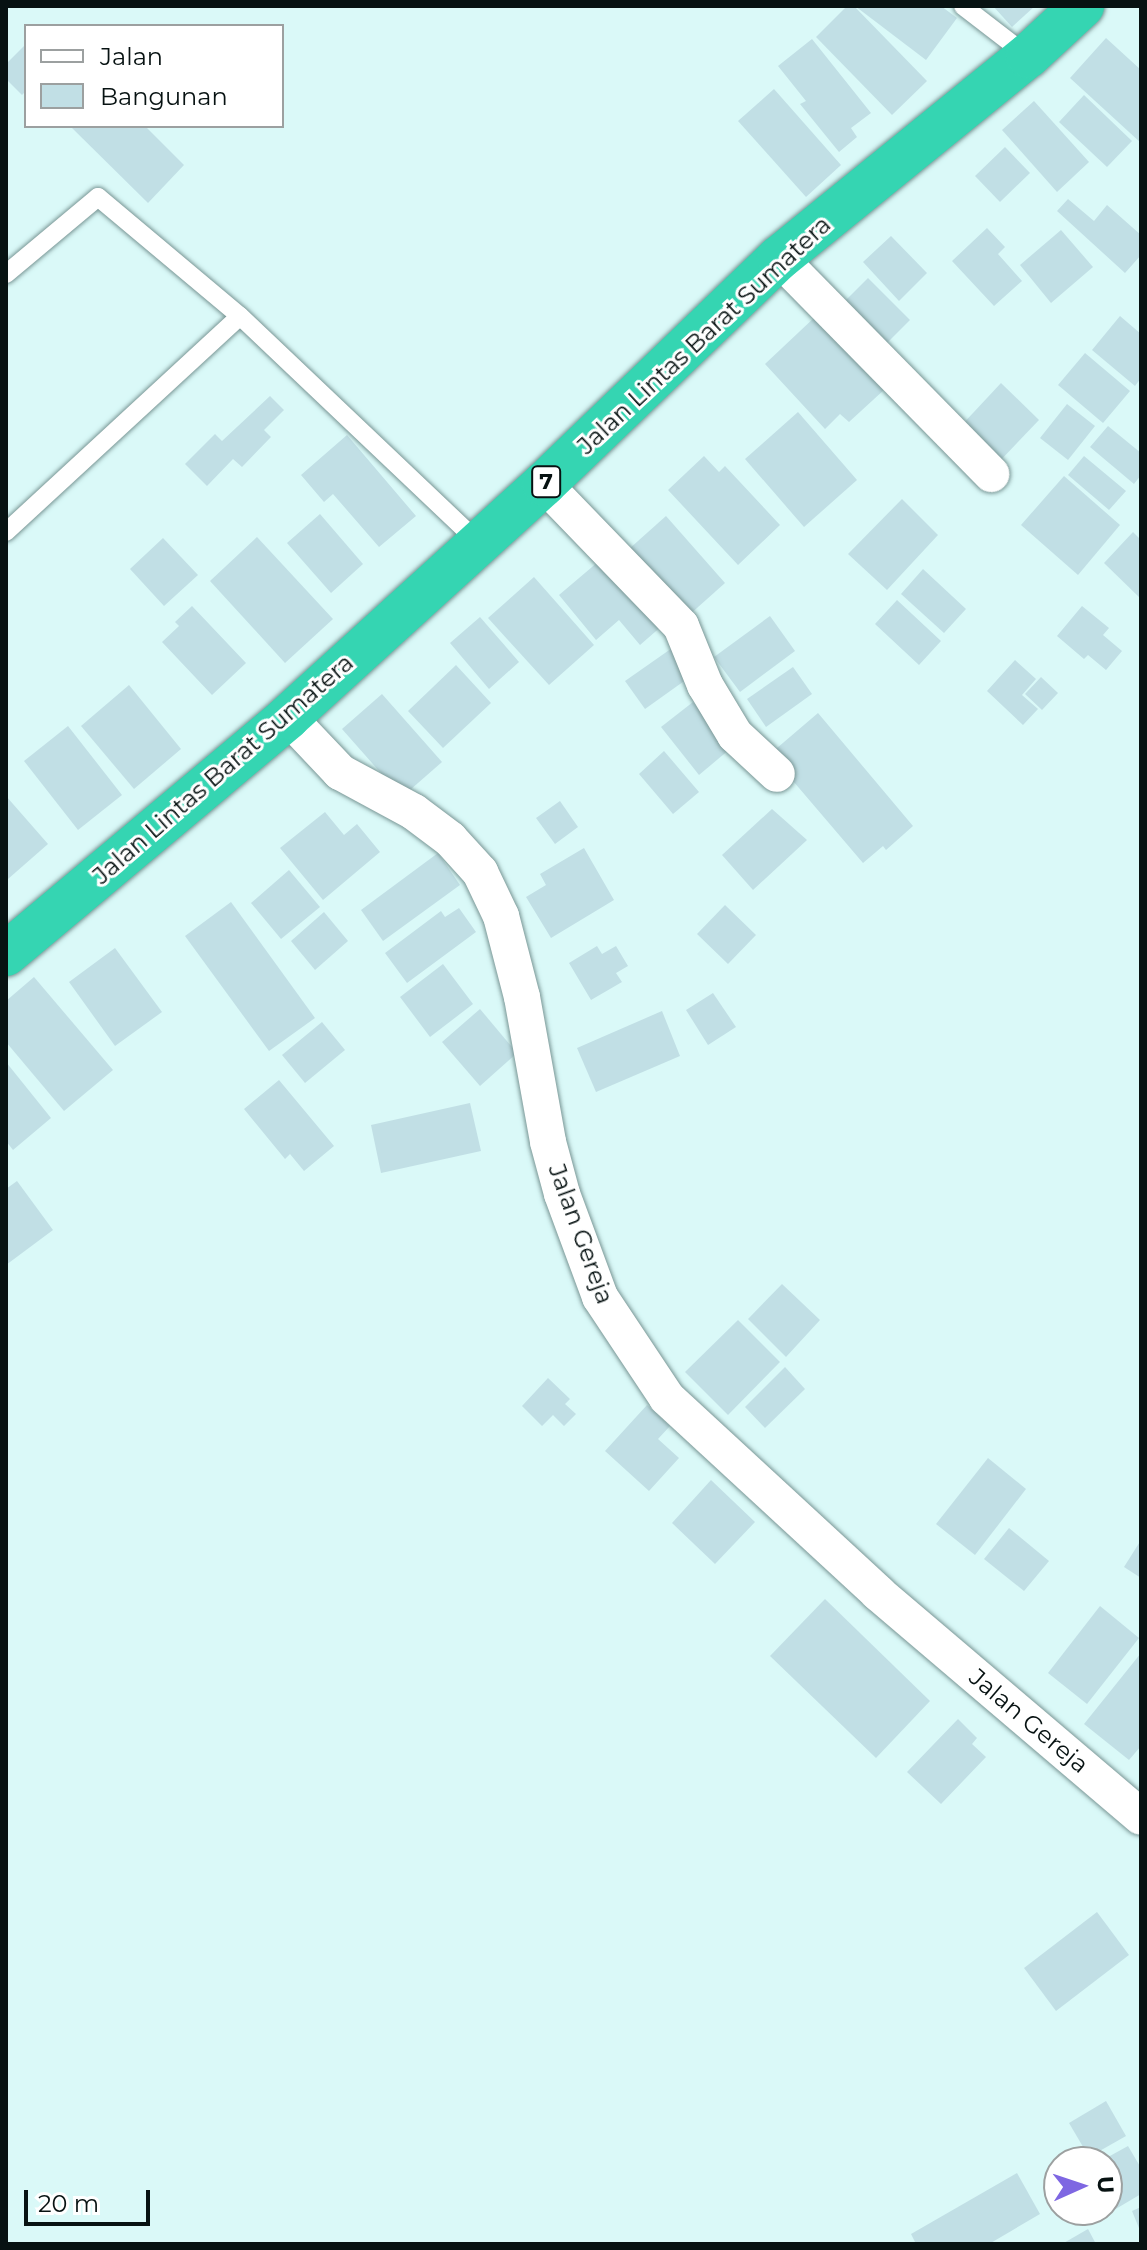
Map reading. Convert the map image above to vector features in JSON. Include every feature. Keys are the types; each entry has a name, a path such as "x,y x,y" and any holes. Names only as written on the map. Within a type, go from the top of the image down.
{"highway":[{"name":"Jalan Lintas Barat Sumatera","path":"6,954 288,717 544,484 779,258 1028,56 1082,6"}],"street":[{"path":"779,258 991,474"},
{"path":"544,484 681,626 705,685 735,735 777,774"},
{"name":"Jalan Gereja","path":"288,717 340,772 414,812 450,839 480,872 501,916 522,997 548,1142 562,1194 600,1297 667,1398 878,1593 1141,1817"}],"lane":[{"path":"963,6 1028,56"},
{"path":"6,274 98,197 240,316 479,543"},
{"path":"6,532 240,316"}],"building":[{"path":"847,6 854,6 927,81 892,115 816,37"},
{"path":"855,6 941,6 957,18 926,60"},
{"path":"993,6 1035,6 1012,27"},
{"path":"1106,38 1141,70 1141,143 1070,78"},
{"path":"812,39 871,113 851,128 857,137 839,152 800,104 806,101 778,66"},
{"path":"24,46 22,95 6,79 6,64"},
{"path":"774,89 841,165 806,197 738,121"},
{"path":"1084,95 1132,141 1107,167 1059,122"},
{"path":"1034,101 1089,162 1057,192 1002,130"},
{"path":"72,128 147,128 184,165 148,203"},
{"path":"1005,147 1030,173 1000,202 975,176"},
{"path":"1068,199 1094,221 1107,205 1141,235 1141,255 1125,273 1057,211"},
{"path":"987,228 1005,247 998,254 1022,281 994,306 952,261"},
{"path":"1061,230 1093,267 1051,303 1020,265"},
{"path":"891,236 927,273 899,301 863,262"},
{"path":"868,278 910,320 882,348 840,306"},
{"path":"816,316 885,389 849,422 840,414 825,429 765,364"},
{"path":"1120,316 1141,334 1141,378 1135,386 1092,350"},
{"path":"1085,353 1130,391 1103,423 1058,385"},
{"path":"1001,383 1039,420 997,464 959,428"},
{"path":"270,396 284,410 264,430 271,437 242,467 233,459 207,486 185,464 215,434 222,441"},
{"path":"1067,404 1095,426 1068,460 1040,438"},
{"path":"798,412 857,480 804,527 745,459"},
{"path":"1108,426 1141,453 1141,475 1134,484 1090,447"},
{"path":"347,435 416,516 379,547 333,494 324,502 301,475"},
{"path":"704,456 719,472 725,466 780,525 738,565 668,490"},
{"path":"1084,456 1126,491 1109,510 1068,475"},
{"path":"1064,476 1120,525 1078,575 1021,525"},
{"path":"902,499 938,535 887,590 848,554"},
{"path":"320,514 363,564 331,593 287,543"},
{"path":"666,516 725,583 688,616 629,549"},
{"path":"1133,532 1141,540 1141,599 1104,563"},
{"path":"257,537 333,619 285,663 210,581"},
{"path":"163,538 198,575 164,606 130,569"},
{"path":"605,556 663,625 640,645 619,620 596,640 559,595"},
{"path":"923,569 966,609 944,633 901,594"},
{"path":"534,577 594,645 549,685 488,618"},
{"path":"897,600 941,641 919,665 875,624"},
{"path":"192,606 246,663 212,695 162,642 179,626 175,622"},
{"path":"1082,606 1109,628 1103,635 1122,651 1106,670 1088,655 1084,659 1057,636"},
{"path":"770,616 795,651 740,692 714,657"},
{"path":"480,617 519,662 489,689 450,643"},
{"path":"675,646 694,674 645,709 625,681"},
{"path":"1015,660 1036,679 1022,695 1038,709 1023,725 987,691"},
{"path":"456,665 491,703 443,748 408,711"},
{"path":"793,667 812,694 766,727 747,699"},
{"path":"1041,677 1058,693 1042,710 1025,694"},
{"path":"129,685 181,749 134,789 81,726"},
{"path":"382,694 442,762 402,797 342,729"},
{"path":"693,702 730,749 699,775 661,727"},
{"path":"818,713 913,826 886,850 883,846 863,863 770,754"},
{"path":"68,726 122,795 78,830 24,761"},
{"path":"664,751 699,792 673,814 639,774"},
{"path":"6,796 48,844 8,879 6,878"},
{"path":"560,801 578,827 555,844 536,818"},
{"path":"772,809 807,840 753,890 722,855"},
{"path":"325,812 344,835 357,824 380,852 323,900 280,848"},
{"path":"584,848 614,900 551,938 526,897 546,885 540,874"},
{"path":"438,853 460,885 383,941 361,910"},
{"path":"289,870 320,907 281,939 251,903"},
{"path":"231,902 315,1018 269,1051 185,936"},
{"path":"725,905 756,935 728,964 697,934"},
{"path":"459,908 476,932 407,983 385,953 441,911 445,917"},
{"path":"324,912 348,941 315,970 291,941"},
{"path":"597,946 602,954 616,946 628,966 616,973 622,982 591,1000 569,963"},
{"path":"115,948 162,1012 115,1046 69,982"},
{"path":"443,964 473,1004 430,1037 400,997"},
{"path":"34,977 113,1070 64,1111 6,1042 6,1001"},
{"path":"713,993 736,1027 708,1045 686,1010"},
{"path":"480,1009 517,1053 480,1086 442,1042"},
{"path":"662,1011 680,1056 596,1092 577,1048"},
{"path":"322,1022 345,1050 305,1083 282,1055"},
{"path":"6,1062 51,1118 13,1150 6,1141"},
{"path":"279,1080 334,1146 304,1171 290,1154 285,1159 244,1109"},
{"path":"470,1103 481,1151 381,1173 371,1125"},
{"path":"17,1181 53,1230 6,1265 6,1189"},
{"path":"782,1284 820,1320 786,1357 748,1319"},
{"path":"738,1320 780,1362 728,1415 685,1372"},
{"path":"785,1367 805,1389 765,1428 745,1407"},
{"path":"548,1378 570,1399 565,1404 576,1414 564,1426 553,1415 542,1426 522,1406"},
{"path":"647,1405 670,1426 658,1439 679,1458 649,1491 605,1451"},
{"path":"988,1458 1026,1489 975,1555 936,1524"},
{"path":"711,1480 755,1522 715,1564 672,1523"},
{"path":"1009,1528 1049,1561 1024,1591 984,1559"},
{"path":"1141,1540 1141,1578 1124,1567"},
{"path":"825,1599 930,1701 876,1758 770,1656"},
{"path":"1100,1606 1139,1638 1087,1704 1048,1673"},
{"path":"1141,1653 1141,1746 1129,1760 1084,1724"},
{"path":"958,1719 977,1738 972,1744 986,1757 941,1804 907,1772"},
{"path":"1097,1912 1129,1955 1056,2011 1024,1968"},
{"path":"1106,2101 1126,2136 1108,2146 1083,2146 1069,2123"},
{"path":"1128,2146 1141,2168 1141,2194 1123,2205 1123,2149"},
{"path":"1017,2173 1040,2214 989,2244 916,2244 911,2234"},
{"path":"1141,2207 1141,2233 1132,2211"},
{"path":"1088,2229 1096,2244 1062,2244"}]}
